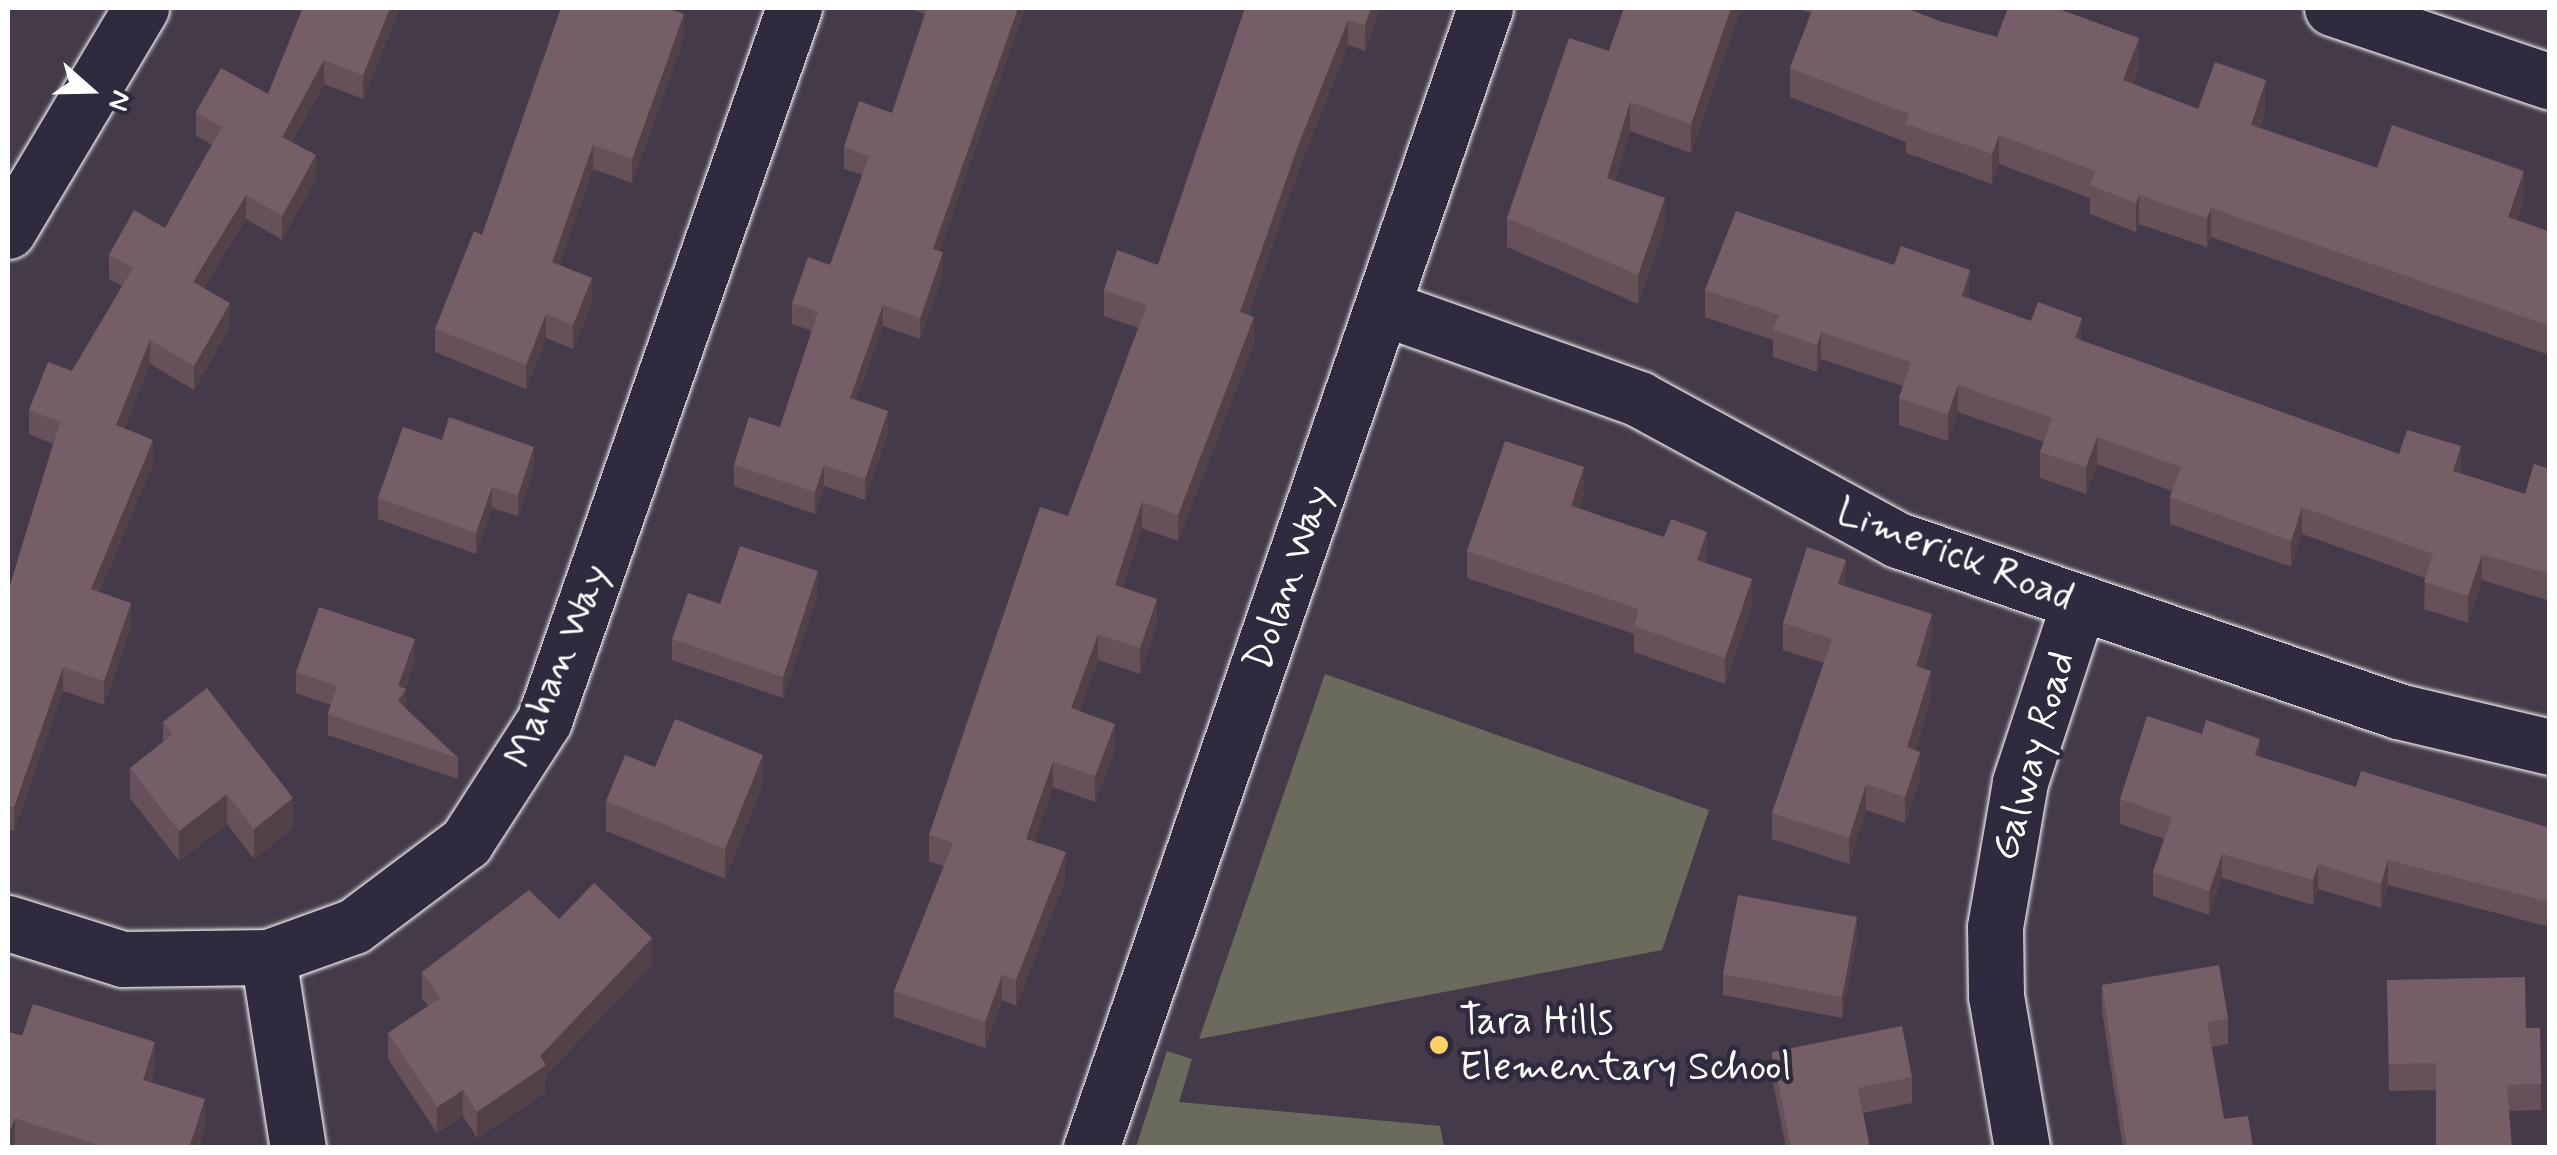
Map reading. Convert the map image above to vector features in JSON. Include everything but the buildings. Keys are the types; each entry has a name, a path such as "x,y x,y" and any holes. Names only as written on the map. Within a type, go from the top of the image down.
{"street":[{"path":"8,232 142,8"},
{"name":"Mahan Way","path":"8,923 123,959 268,956 354,926 429,878 522,764 794,8"},
{"name":"Dolan Way","path":"1091,1148 1485,8"},
{"path":"2332,8 2550,82"},
{"name":"Limerick Road","path":"1384,308 1639,399 1858,522 2079,603 2398,712 2550,747"},
{"name":"Galway Road","path":"2022,1148 1996,996 1995,927 2020,782 2079,603"},
{"path":"268,956 298,1148"}],"green space":[{"path":"1325,674 1709,810 1662,950 1199,1039"},
{"path":"1167,1051 1192,1059 1179,1102 1440,1126 1444,1147 1136,1147"}],"place":[{"name":"Tara Hills Elementary School","path":"1439,1045"}]}
